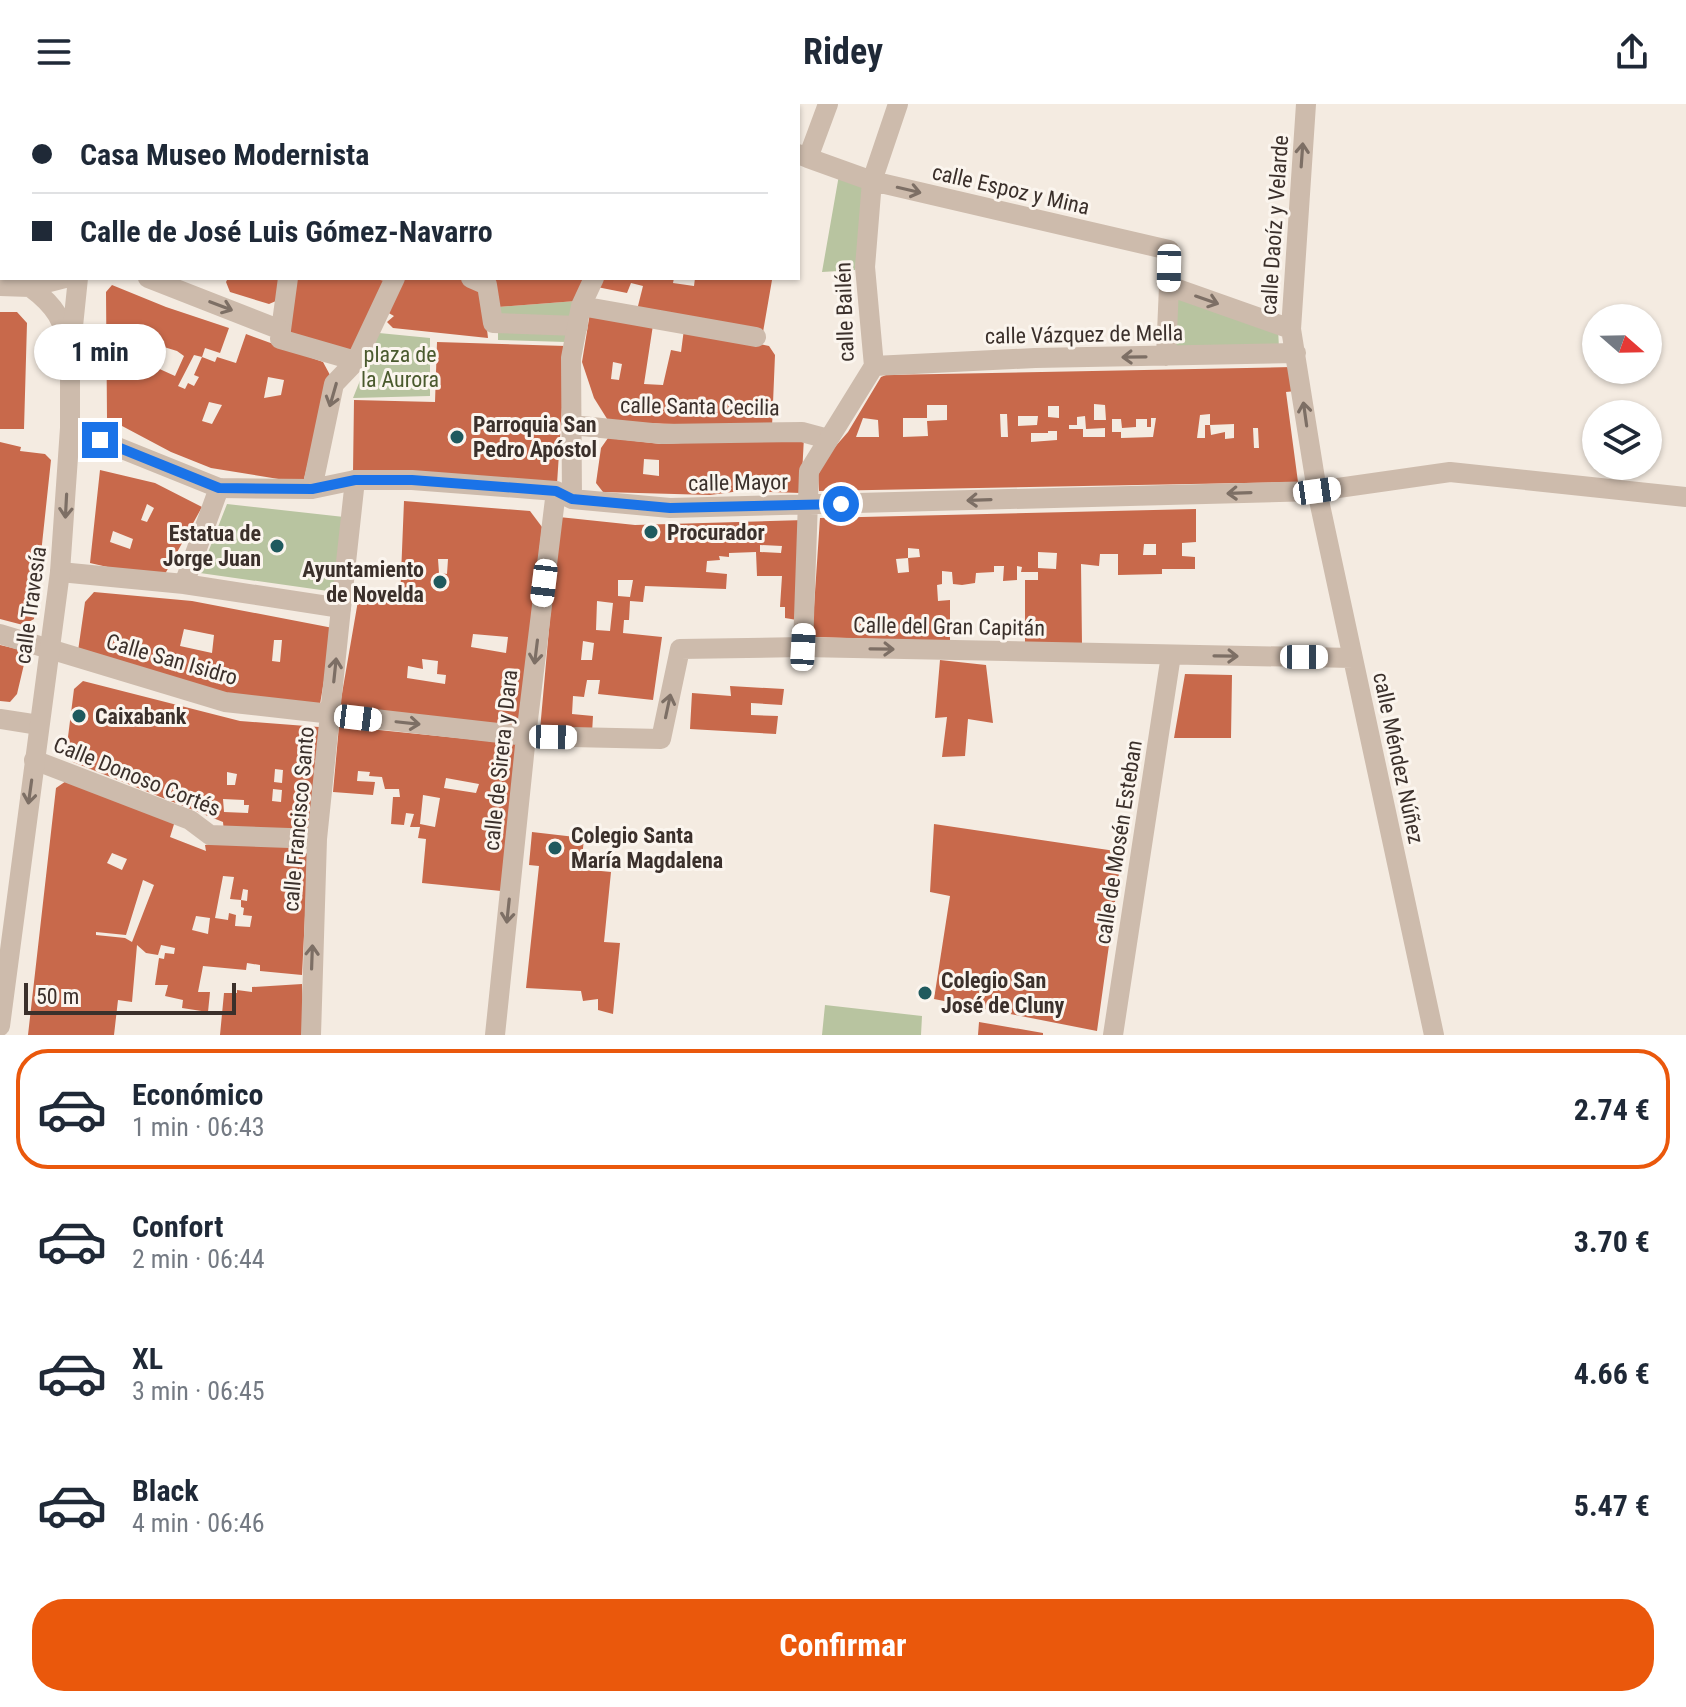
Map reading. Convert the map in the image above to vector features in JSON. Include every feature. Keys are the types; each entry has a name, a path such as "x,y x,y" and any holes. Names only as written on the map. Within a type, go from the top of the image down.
{"street":[{"path":"803,156 828,104"},
{"name":"calle Bailén","path":"803,647 809,471 874,366 865,267 872,181 898,104"},
{"path":"1295,104 1306,104"},
{"name":"calle Daoíz y Velarde","path":"1306,104 1291,329 1317,491"},
{"name":"calle Espoz y Mina","path":"803,156 872,181 1169,250 1166,356"},
{"path":"0,286 30,287 57,280"},
{"path":"70,355 78,280"},
{"path":"153,280 281,330"},
{"path":"288,280 280,339 356,361"},
{"path":"312,489 334,384 356,361 394,280"},
{"path":"476,280 487,285 493,323 579,316 756,337"},
{"name":"calle de Sirera y Dara","path":"495,1035 526,736 564,495 571,425 571,358 579,316 593,280"},
{"path":"1169,286 1291,329"},
{"path":"30,287 59,314 70,355"},
{"name":"calle Vázquez de Mella","path":"874,366 1035,358 1296,353"},
{"name":"calle Travesía","path":"0,1026 7,919 34,760 60,572 70,428 70,355"},
{"name":"calle Santa Cecilia","path":"571,425 662,434 802,432 828,439"},
{"path":"70,428 219,488 184,584"},
{"name":"calle Mayor","path":"219,488 312,489 355,480 412,480 670,508 1317,491 1450,472 1686,497"},
{"name":"calle Francisco Santo","path":"311,1035 317,839 355,480"},
{"name":"calle Méndez Núñez","path":"1317,491 1434,1035"},
{"path":"60,572 184,584 341,608"},
{"name":"Calle San Isidro","path":"0,634 225,702 331,715"},
{"name":"Calle del Gran Capitán","path":"331,715 526,736 661,739 680,649 803,647 1353,658"},
{"name":"calle de Mosén Esteban","path":"1113,1035 1171,655"},
{"path":"0,719 39,725"},
{"name":"Calle Donoso Cortés","path":"34,760 190,820 210,835 317,839"}],"green space":[{"path":"839,175 865,186 855,270 822,272"},
{"path":"1176,295 1278,327 1279,349 1175,351"},
{"path":"576,301 566,342 498,340 498,307"},
{"name":"plaza de la Aurora","path":"379,333 430,338 430,396 353,398"},
{"path":"227,504 344,517 335,592 200,573"},
{"path":"825,1005 922,1016 921,1035 822,1035"}],"building":[{"path":"279,280 276,301 269,304 230,292 226,282"},
{"path":"293,280 385,281 351,351 285,335"},
{"path":"402,280 466,280 482,287 488,338 393,328 387,322 394,316 385,311"},
{"path":"494,280 586,280 576,301 498,307"},
{"path":"601,280 674,280 673,283 694,286 695,280 772,280 763,332 637,310 643,286 631,283 627,293 597,287"},
{"path":"112,285 229,328 220,353 205,348 202,357 215,362 217,357 236,363 246,334 323,362 330,375 303,483 211,468 171,452 107,418 106,292","holes":["151,343 184,356 175,376 153,366 155,361 145,356","194,355 202,357 194,375 199,377 194,386 188,383 185,389 178,386","268,377 284,380 281,395 264,398","209,402 222,405 212,424 202,421"]},
{"path":"0,312 17,312 27,323 24,429 0,429"},
{"path":"590,313 653,325 644,384 663,385 671,350 681,352 684,329 769,346 775,355 772,427 609,422 594,398 582,362","holes":["613,362 622,364 619,380 611,379"]},
{"name":"Parroquia San Pedro Apóstol","path":"437,342 566,346 557,484 353,472 354,400 435,402"},
{"path":"1292,367 1296,391 1286,392 1298,482 819,491 818,475 827,456 848,432 881,377","holes":["1094,404 1105,405 1106,420 1094,420","927,405 947,405 947,420 927,421 928,436 903,437 903,418 927,418","1048,406 1059,406 1059,418 1048,417","1000,414 1007,414 1008,437 1001,437","1210,414 1210,425 1205,425 1205,438 1197,438 1200,415","1018,416 1038,416 1037,425 1018,426","1085,416 1086,429 1105,428 1105,437 1083,437 1083,429 1069,429 1069,425 1077,425 1077,417","863,418 878,420 879,437 856,437","1151,418 1156,418 1153,437 1121,438 1121,432 1112,432 1112,419 1121,419 1122,428 1136,427 1136,419 1147,419 1147,427 1151,427","1234,424 1234,438 1225,439 1225,432 1211,435 1210,425","1253,428 1258,428 1259,448 1254,448","1057,431 1057,440 1031,442 1031,433"]},
{"path":"804,437 801,493 740,491 710,495 603,492 596,483 601,448 608,438 661,444","holes":["644,459 659,460 659,476 643,474"]},
{"path":"0,442 21,447 20,451 45,454 51,460 34,619 23,625 0,619"},
{"path":"100,470 155,483 202,507 165,574 156,578 90,563","holes":["147,504 154,508 147,522 141,520","113,531 133,539 130,549 110,542"]},
{"path":"404,501 530,511 542,527 519,729 339,711 359,595 400,600","holes":["438,559 448,559 447,574 439,573","473,634 508,637 506,653 471,647","422,659 438,661 437,674 446,675 445,684 407,678 408,666 423,669"]},
{"path":"1196,509 1196,542 1182,543 1182,556 1195,557 1195,569 1162,569 1162,574 1118,575 1118,554 1100,554 1099,566 1081,564 1082,645 1025,644 1025,580 1038,580 1038,572 1021,572 1022,567 1017,566 1017,580 1003,581 1004,566 994,566 994,572 976,573 975,583 962,585 953,584 952,572 942,571 942,584 937,585 938,601 950,600 950,641 812,637 820,518","holes":["1144,544 1156,544 1156,555 1143,555","908,548 919,549 920,557 908,558","1038,552 1057,553 1056,569 1038,568","908,558 909,572 898,573 896,559"]},
{"path":"559,517 635,525 805,520 797,620 785,618 785,607 780,607 782,576 757,576 756,552 729,553 729,557 719,556 720,560 707,561 706,572 727,574 726,589 645,586 643,602 630,601 629,620 624,620 623,633 662,637 653,700 598,694 600,680 587,680 584,697 573,696 572,714 593,716 592,733 540,730","holes":["760,545 782,546 781,553 760,552","618,580 633,580 630,597 618,596","597,601 613,603 610,631 596,630","583,641 594,643 592,660 581,660"]},
{"path":"94,592 192,601 333,628 320,704 224,695 78,651 85,602","holes":["184,629 214,635 212,653 180,646","274,640 282,640 280,662 272,661"]},
{"path":"0,645 21,650 25,660 17,694 10,702 0,701"},
{"path":"940,660 986,665 993,723 968,719 965,756 942,757 947,717 935,718"},
{"path":"1185,674 1232,675 1231,738 1174,738"},
{"path":"83,681 240,721 319,727 313,825 307,832 224,832 223,822 73,762 66,753 74,689","holes":["275,769 283,770 282,783 274,782","227,772 237,774 235,785 227,785","273,789 282,790 281,802 272,801","223,799 244,800 244,805 249,805 248,813 224,812"]},
{"path":"730,686 784,689 782,705 751,703 751,715 778,716 776,734 690,729 692,693 731,696"},
{"path":"339,726 517,744 501,891 422,883 426,839 418,838 420,827 410,827 414,814 406,813 404,825 391,824 393,797 400,797 399,789 385,789 382,777 358,771 357,781 375,782 373,795 333,792","holes":["446,778 479,784 476,793 444,788","423,795 440,798 435,827 420,824"]},
{"path":"69,779 175,821 170,837 206,851 205,845 225,842 301,844 308,856 302,975 260,971 260,965 247,963 246,970 203,966 198,992 210,992 208,1012 182,1008 183,1000 165,996 168,985 155,985 159,958 164,959 165,953 174,954 175,948 161,945 158,955 146,953 137,945 132,1002 118,1000 114,1035 28,1035 56,788","holes":["112,853 127,859 122,870 107,863","223,876 234,877 230,899 241,900 241,907 244,908 243,915 252,916 250,927 235,926 236,915 229,913 228,920 215,918","143,880 154,885 132,942 125,938 96,935 96,932 126,935","243,889 248,890 247,901 241,900","196,916 210,918 208,934 192,930"]},
{"path":"934,824 1122,852 1097,1031 934,999 950,896 930,892"},
{"path":"532,832 584,838 581,869 611,872 604,942 620,943 613,1014 598,1010 598,999 583,1001 581,991 526,988 539,866 529,865"},
{"path":"302,984 304,1035 220,1035 224,993 237,993 237,990 252,992 252,987"},
{"path":"979,1022 1043,1033 1043,1035 978,1035"}],"place":[{"name":"Parroquia San Pedro Apóstol","path":"457,437"},
{"name":"Procurador","path":"651,532"},
{"name":"Estatua de Jorge Juan","path":"277,546"},
{"name":"Ayuntamiento de Novelda","path":"440,582"},
{"name":"Caixabank","path":"79,716"},
{"name":"Colegio Santa María Magdalena","path":"555,848"},
{"name":"Colegio San José de Cluny","path":"925,993"}],"route":[{"path":"100,440 219,488 312,489 355,480 412,480 556,491 572,499 670,508 841,504"}]}
